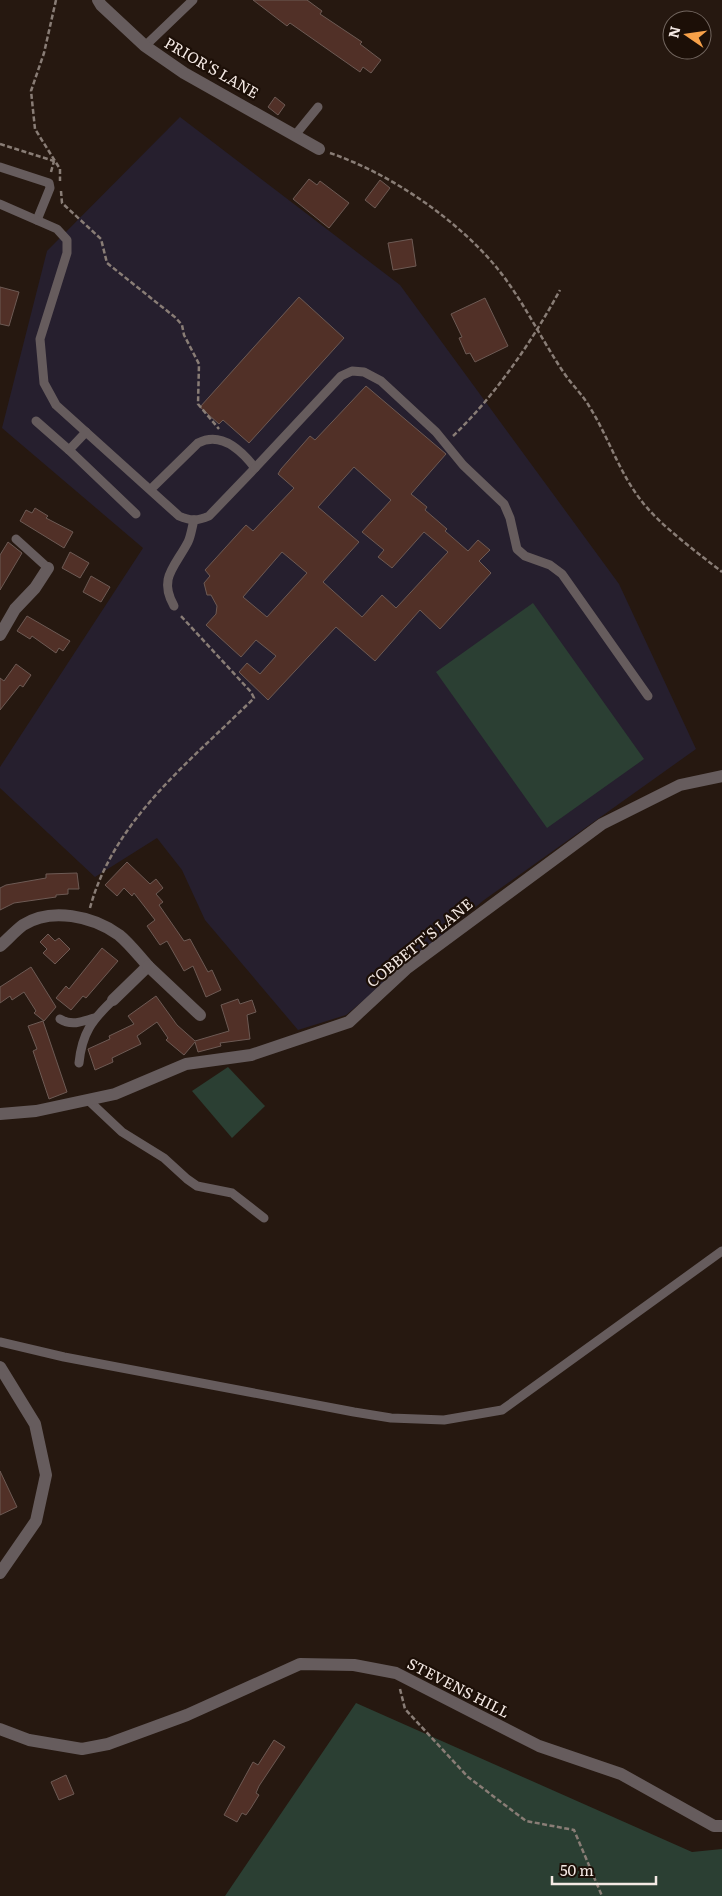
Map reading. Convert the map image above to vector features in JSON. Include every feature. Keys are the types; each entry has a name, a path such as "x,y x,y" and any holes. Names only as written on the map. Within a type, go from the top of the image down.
{"street":[{"name":"PRIOR'S LANE","path":"98,0 145,46 184,73 296,134 319,149"},
{"path":"0,635 15,608 35,588 48,568"},
{"name":"COBBETT'S LANE","path":"0,1114 36,1110 115,1094 186,1064 251,1055 349,1022 406,969 602,824 680,785 722,776"},
{"path":"0,946 23,925 43,916 61,914 87,921 119,935 148,966 200,1015"},
{"path":"113,1000 148,966"},
{"path":"0,1367 35,1424 46,1475 36,1521 0,1573"},
{"name":"STEVENS HILL","path":"0,1729 29,1740 82,1749 108,1744 187,1715 300,1664 354,1665 396,1674 539,1746 621,1774 714,1826 722,1826"}],"lane":[{"path":"145,46 193,0"},
{"path":"296,134 318,107"},
{"path":"0,167 49,182 50,188 36,220"},
{"path":"0,204 57,229 67,240 67,254 40,339 44,383 56,405 179,516 194,520 209,516 341,376 352,370 364,372 381,381 504,504 510,518 517,548 525,556 550,565 562,574 648,696"},
{"path":"36,421 136,514"},
{"path":"68,450 86,432"},
{"path":"151,489 198,443 215,438 229,444 256,468"},
{"path":"174,606 167,594 167,582 170,572 189,541 194,520"},
{"path":"16,539 48,568"},
{"path":"78,1063 81,1044 94,1018 113,1000"},
{"path":"60,1019 65,1022 78,1023 94,1018"},
{"path":"88,1100 122,1132 164,1158 197,1186 232,1193 264,1218"},
{"path":"0,1342 64,1357 354,1412 391,1418 444,1420 502,1410 722,1251"}],"path":[{"path":"56,0 44,53 31,91 35,129 60,169 62,203 97,235 107,263 176,318 182,325 184,336 198,364 198,404 222,432 215,438"},
{"path":"0,144 54,161"},
{"path":"319,149 356,162 399,184 468,237 497,268 564,374 590,406 617,463 641,501 682,540 722,572"},
{"path":"445,443 475,415 536,330 560,290"},
{"path":"87,921 98,881 130,824 147,804 254,698 251,692 194,631 174,606"},
{"path":"396,1674 405,1709 468,1777 526,1821 574,1830 602,1896"}],"shaded area":[{"path":"180,117 400,285 619,584 696,749 484,900 346,1015 298,1030 205,920 182,870 157,838 95,877 0,788 0,767 143,548 2,428 47,251"}],"green space":[{"path":"533,603 644,759 547,828 436,672"},
{"path":"228,1067 265,1106 232,1138 192,1091"},
{"path":"356,1703 692,1852 722,1849 722,1896 225,1896"}],"building":[{"path":"253,0 307,0 322,11 320,14 362,42 360,44 381,60 371,73 363,67 360,72 290,23 287,26"},
{"path":"275,97 285,105 278,115 268,107"},
{"path":"309,179 317,185 320,181 349,203 329,228 293,199"},
{"path":"380,180 390,188 375,208 365,200"},
{"path":"412,239 416,266 393,270 388,243"},
{"path":"0,287 19,292 9,326 0,324"},
{"path":"299,297 344,338 249,443 223,420 219,424 200,407"},
{"path":"485,298 508,346 475,362 470,353 466,354 459,338 462,337 451,314"},
{"path":"366,386 446,454 411,494 427,507 425,510 447,529 445,531 468,551 478,540 490,550 479,561 491,573 440,629 420,610 375,661 336,627 268,700 239,672 247,663 260,674 276,656 256,640 241,657 206,625 216,614 217,606 211,595 207,595 204,583 210,576 205,570 246,525 253,531 294,488 278,474 310,436 315,440","holes":["354,467 391,500 362,532 384,550 378,557 392,568 424,532 448,552 396,608 382,595 362,617 323,582 359,542 318,507","282,552 307,573 267,617 243,597"]},
{"path":"35,508 48,516 46,518 73,532 64,548 20,521 26,510 32,513"},
{"path":"8,542 22,553 0,590 0,555"},
{"path":"70,552 89,563 80,578 62,568"},
{"path":"91,576 110,587 101,602 83,592"},
{"path":"27,616 70,641 63,651 59,648 56,653 32,636 30,639 17,631"},
{"path":"16,664 31,675 23,687 20,685 0,710 0,678 4,681"},
{"path":"127,862 150,884 156,879 163,888 156,894 163,902 159,905 184,941 190,939 208,972 212,970 221,990 206,997 193,966 184,971 167,941 160,945 147,926 155,920 134,893 132,896 124,888 117,896 105,885"},
{"path":"77,873 79,889 68,889 68,894 56,895 56,897 14,903 0,910 0,888 6,885 46,878 46,874"},
{"path":"48,934 55,941 59,938 70,949 55,964 43,953 47,949 40,942"},
{"path":"102,948 118,961 86,998 83,996 71,1010 56,998 66,986 69,989"},
{"path":"31,967 56,1007 44,1021 34,1013 36,1011 24,992 12,1000 10,996 0,1003 0,987"},
{"path":"156,996 177,1025 195,1041 229,1031 221,1005 238,999 240,1004 252,1000 256,1012 247,1015 250,1039 220,1043 221,1046 198,1052 195,1042 184,1055 166,1040 168,1038 157,1022 137,1036 141,1044 112,1058 113,1062 95,1070 88,1049 110,1039 109,1036 134,1024 128,1016"},
{"path":"43,1021 67,1092 49,1099 33,1051 37,1049 28,1026"},
{"path":"0,1471 17,1507 0,1515"},
{"path":"274,1740 285,1747 259,1786 256,1793 259,1795 251,1808 246,1815 242,1813 237,1822 224,1815 253,1762 258,1765"},
{"path":"66,1775 74,1794 59,1800 51,1782"}]}
